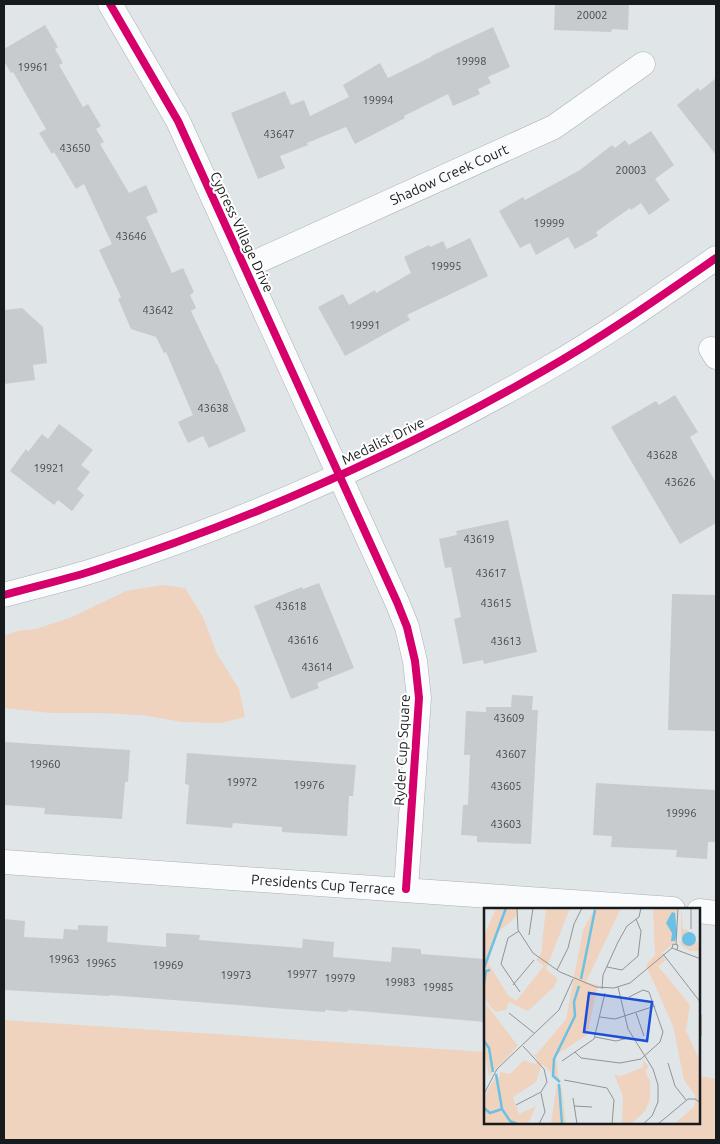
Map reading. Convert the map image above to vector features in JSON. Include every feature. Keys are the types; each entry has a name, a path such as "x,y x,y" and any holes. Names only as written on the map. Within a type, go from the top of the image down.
{"street":[{"name":"Cypress Village Drive","path":"110,4 178,121 340,476"},
{"name":"Shadow Creek Court","path":"245,267 554,126 643,64"},
{"name":"Medalist Drive","path":"4,595 91,572 202,534 340,476 443,426 544,370 642,310 716,258"},
{"name":"Ryder Cup Square","path":"340,476 398,602 407,626 415,661 419,698 406,889"},
{"name":"Presidents Cup Terrace","path":"4,862 660,908"},
{"path":"700,911 716,913"}],"shaded area":[{"path":"163,585 185,588 203,617 217,654 239,689 245,717 221,723 182,722 142,715 51,713 4,708 4,636 17,631 36,629 72,617 126,591"},
{"path":"4,1020 484,1052 484,1124 700,1124 700,1076 716,1079 716,1140 4,1140"}],"building":[{"path":"555,4 629,4 628,30 612,29 611,32 554,30"},
{"path":"45,25 58,47 55,49 63,63 59,65 83,107 88,104 101,126 96,129 104,142 100,144 129,193 146,185 158,212 146,217 172,273 183,268 194,292 190,295 196,308 191,311 217,364 246,431 209,448 203,436 188,443 178,422 193,415 166,352 164,353 156,337 131,329 118,299 121,297 99,250 112,244 84,184 76,189 54,152 52,154 39,133 46,129 13,72 11,73 4,61 4,49"},
{"path":"493,27 510,67 488,77 491,83 478,89 480,94 453,106 448,94 355,144 346,127 280,156 285,168 258,179 231,113 285,91 291,105 304,100 310,116 349,97 343,85 380,63 388,78"},
{"path":"716,78 716,155 677,105 698,88 700,91"},
{"path":"651,131 674,165 655,179 670,200 649,215 641,203 631,210 630,208 596,232 598,236 575,249 568,237 536,255 530,243 520,248 499,211 523,197 525,200 580,170 612,145 615,148 625,140 629,145"},
{"path":"470,238 488,276 407,315 410,320 345,356 318,307 343,294 349,305 375,290 376,293 411,273 404,257 429,245 430,247 443,241 447,249"},
{"path":"22,308 43,327 47,363 33,365 35,380 4,384 4,310"},
{"path":"675,395 698,432 690,437 716,483 716,523 680,544 611,427 656,401 659,405"},
{"path":"59,424 93,450 81,465 90,472 77,489 84,495 72,511 58,500 54,505 10,471 26,449 28,452 42,434 48,439"},
{"path":"508,520 537,652 484,664 483,660 463,664 454,619 461,617 451,567 445,568 439,539 457,535 456,531"},
{"path":"319,583 354,668 317,683 319,688 291,699 254,606 302,587 303,589"},
{"path":"672,594 716,595 716,731 668,730"},
{"path":"512,695 533,696 532,710 538,710 531,844 477,842 477,836 461,835 463,805 468,805 470,755 464,755 466,711 486,712 486,707 511,707"},
{"path":"4,742 130,750 128,782 125,782 122,819 44,814 45,808 4,805"},
{"path":"187,753 356,765 353,796 349,796 347,836 282,832 282,827 233,823 232,828 186,824 189,785 185,784"},
{"path":"596,783 716,790 716,842 708,842 707,859 676,857 677,850 611,847 612,836 593,835"},
{"path":"4,919 25,921 24,937 63,939 64,929 78,930 78,925 108,926 107,942 166,947 166,933 200,935 199,940 302,948 303,939 334,942 333,957 391,962 392,947 421,949 421,954 484,959 484,1022 348,1010 347,1012 325,1010 325,1012 109,995 4,990"}],"cycle path":[{"path":"110,4 178,121 407,627 415,661 419,698 406,889"},
{"path":"4,595 92,571 209,530 323,483 379,457 489,401 565,358 716,258"}]}
